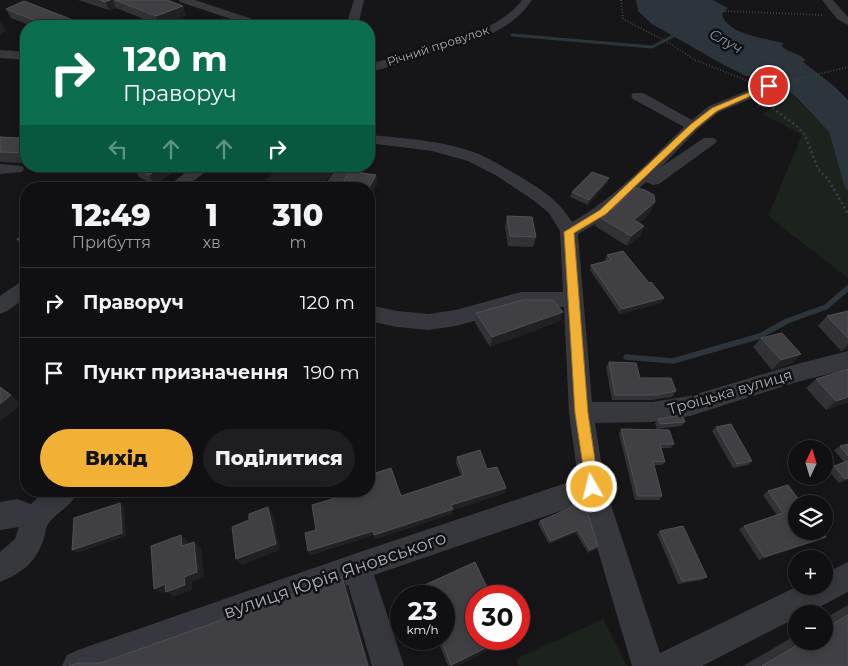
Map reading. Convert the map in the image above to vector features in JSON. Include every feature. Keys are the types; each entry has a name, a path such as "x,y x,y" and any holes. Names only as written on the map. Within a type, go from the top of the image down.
{"street":[{"path":"184,0 245,20"},
{"path":"354,20 359,0"},
{"name":"Річний провулок","path":"375,66 478,36 508,19 523,7 527,0"},
{"path":"827,0 844,19"},
{"path":"0,54 20,56"},
{"path":"569,232 603,212 626,193 693,126 714,109 769,84"},
{"path":"638,96 693,126"},
{"path":"375,140 433,147 474,158 503,173 539,196 555,209 569,232 581,413 592,487 648,666"},
{"path":"626,193 646,185 709,141"},
{"path":"182,182 196,172"},
{"path":"0,306 20,292"},
{"path":"375,314 428,322 456,318 520,300 573,299"},
{"name":"Троїцька вулиця","path":"581,413 652,412 690,406 797,373 848,360"},
{"name":"вулиця Юрія Яновського","path":"78,666 357,567 592,487"},
{"path":"0,568 12,562 28,545 33,535 33,520 58,497"},
{"path":"0,516 17,512 26,514 33,520"},
{"path":"357,567 388,666"},
{"path":"668,666 848,577"}],"path":[{"path":"621,0 623,19 671,44 695,60 748,81"},
{"path":"722,11 844,19"},
{"path":"769,84 848,67"},
{"path":"769,84 778,91 770,106 805,135 818,169 832,186 848,214"}],"shaded area":[{"path":"787,90 829,132 845,188 848,191 848,278 768,216 802,135 762,114 784,101"},
{"path":"274,172 332,172 324,182 264,182"},
{"path":"603,619 627,666 519,666 516,659"}],"water":[{"name":"Случ","path":"636,0 713,0 728,8 722,14 725,21 731,27 748,34 783,43 782,46 785,49 803,57 805,60 803,62 834,86 848,100 848,191 845,188 829,132 797,98 768,79 746,76 724,65 652,24 638,11"}],"building":[{"path":"115,0 167,0 183,6 156,16"},
{"path":"24,1 73,20 34,20 6,9"},
{"path":"0,137 20,138 20,153 0,152"},
{"path":"349,172 376,175 372,182 343,182"},
{"path":"592,172 609,178 589,200 572,192"},
{"path":"635,188 645,190 654,195 655,202 634,220 644,226 631,236 598,216 614,208"},
{"path":"507,216 532,217 536,237 510,236"},
{"path":"623,251 664,298 622,309 591,265 611,260 607,255"},
{"path":"523,300 553,300 563,312 492,337 476,313"},
{"path":"848,311 848,338 827,316"},
{"path":"782,333 801,354 781,360 761,338"},
{"path":"609,362 636,363 640,378 671,378 676,391 656,395 615,395"},
{"path":"848,369 848,397 836,401 816,379"},
{"path":"0,387 11,395 0,404"},
{"path":"682,415 685,422 660,424 658,419"},
{"path":"731,424 752,461 737,464 716,427"},
{"path":"621,429 669,430 674,444 660,444 665,462 653,461 662,496 638,496"},
{"path":"848,444 848,456 840,446"},
{"path":"480,450 487,469 497,467 506,488 451,505 453,509 374,535 373,531 308,551 305,533 316,530 312,505 339,497 375,497 375,473 391,468 401,496 464,475 457,457"},
{"path":"848,461 848,478 845,479 834,466"},
{"path":"788,485 795,495 788,495 788,540 817,540 764,557 744,526 783,513 768,491"},
{"path":"584,502 598,546 590,550 578,530 551,541 540,521"},
{"path":"120,503 122,533 72,550 74,518"},
{"path":"268,507 276,544 236,559 232,527 249,520 249,514"},
{"path":"683,526 707,577 682,581 660,531"},
{"path":"181,535 182,546 194,542 197,572 184,577 185,585 166,592 165,584 154,589 151,546"},
{"path":"475,562 486,585 465,585 465,650 481,650 451,665 445,650 455,650 455,585 425,585"},
{"path":"342,577 368,666 69,666 78,663 101,663"},
{"path":"848,615 848,666 762,666 789,650 833,650 833,624"}],"waterway":[{"path":"512,35 652,47 681,32"},
{"path":"626,357 673,361 760,336 787,321 826,307 848,288"}],"route":[{"path":"592,487 581,413 569,232 603,212 626,193 693,126 714,109 769,86"}]}
